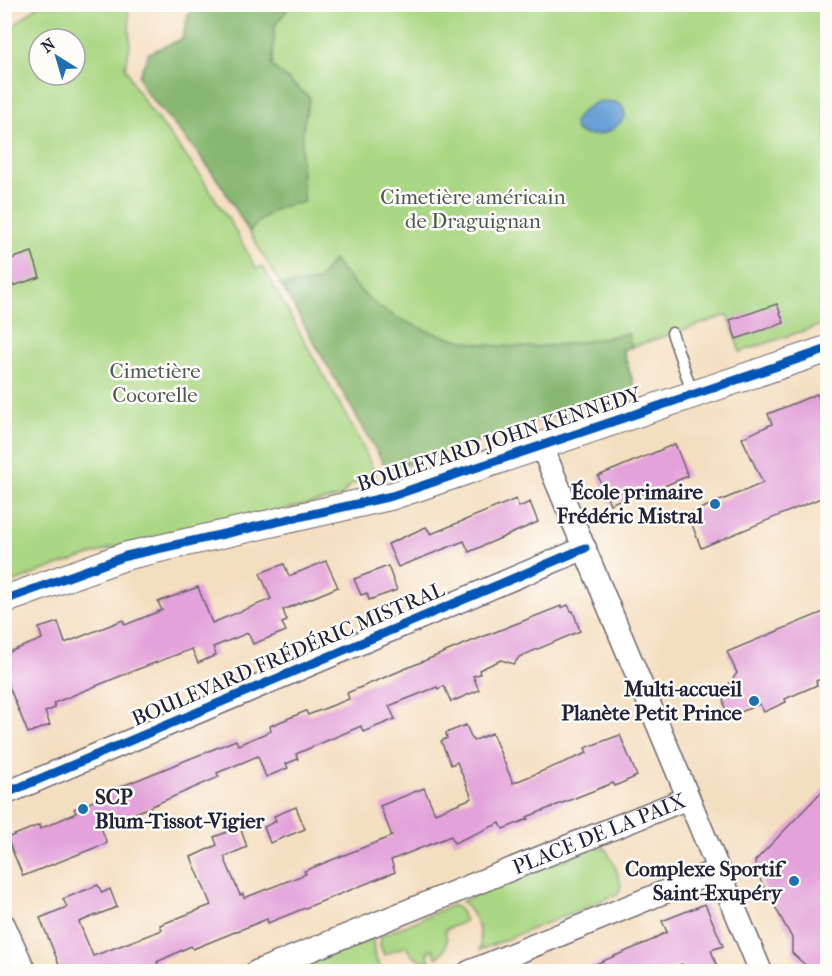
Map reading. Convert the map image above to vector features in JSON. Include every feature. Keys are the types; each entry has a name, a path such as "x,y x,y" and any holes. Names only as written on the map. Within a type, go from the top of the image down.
{"street":[{"name":"BOULEVARD JOHN KENNEDY","path":"4,600 126,556 392,496 828,349"},
{"path":"542,447 688,798"},
{"name":"BOULEVARD FRÉDÉRIC MISTRAL","path":"4,794 585,548"},
{"name":"PLACE DE LA PAIX","path":"256,972 688,798 761,972"},
{"path":"469,972 718,870"},
{"path":"4,925 25,972"}],"lane":[{"path":"672,333 693,395"}],"green space":[{"name":"Cimetière Cocorelle","path":"39,5 126,5 129,15 130,47 125,66 133,84 200,175 256,268 263,267 358,437 376,475 350,485 341,497 112,548 44,570 5,586 5,33"},
{"name":"Cimetière américain de Draguignan","path":"191,5 827,5 827,323 740,352 728,315 623,350 635,388 388,471 222,186 201,157 143,88 139,76 149,53 182,39"},
{"path":"191,5 291,5 275,25 272,66 310,98 301,150 304,202 273,211 249,232 222,186 201,157 143,88 139,76 149,53 182,39"},
{"path":"333,260 357,288 379,307 410,324 449,337 474,343 525,347 576,343 628,333 632,347 622,350 635,388 388,471 282,286 318,281"},
{"path":"596,847 605,848 615,866 621,885 618,894 480,950 477,924 462,901"},
{"path":"453,905 460,910 465,921 445,930 446,945 437,958 433,949 427,952 430,961 418,959 410,953 406,946 384,955 380,945 381,936"},
{"path":"373,938 374,955 382,971 290,971"}],"water":[{"path":"602,101 614,102 623,106 625,116 621,122 597,135 576,131 574,123 579,115 589,106"}],"building":[{"path":"32,252 40,277 13,286 5,261"},
{"path":"777,304 784,323 736,339 730,320"},
{"path":"817,394 821,404 828,401 828,495 701,548 688,514 763,483 742,438 772,424 768,414"},
{"path":"675,444 688,476 633,499 631,495 610,504 598,476"},
{"path":"516,499 519,507 530,502 538,522 469,552 464,541 398,567 388,544 426,527 431,534"},
{"path":"326,561 338,587 283,610 287,621 282,623 286,631 253,644 248,633 213,647 216,655 198,663 192,649 133,671 54,703 55,708 45,712 50,725 28,733 4,674 4,654 42,639 39,628 58,622 65,643 123,620 125,625 162,610 158,602 198,587 212,623 271,599 260,573 284,564 289,576"},
{"path":"388,566 397,590 369,600 367,593 361,595 354,579"},
{"path":"568,605 573,611 580,631 519,657 514,664 501,660 479,670 480,674 473,676 479,690 451,702 444,686 438,689 437,687 389,706 395,719 363,732 361,726 296,754 298,759 286,764 288,768 266,777 258,756 217,773 219,777 101,828 107,843 23,876 7,838 39,825 40,829 76,813 74,809 111,794 110,791 236,740 238,745 271,731 270,726 306,711 308,715 349,699 347,693 467,643"},
{"path":"828,610 828,676 816,681 817,685 785,699 786,702 764,712 760,704 729,717 723,695 737,673 727,652"},
{"path":"466,725 473,741 492,733 513,783 587,753 585,748 620,735 637,776 615,786 613,783 527,817 528,819 503,829 500,823 454,843 451,836 391,860 395,872 268,923 267,919 193,949 191,946 157,962 161,972 58,972 61,969 40,918 67,907 63,899 98,885 102,893 110,889 117,907 79,922 93,956 162,930 160,925 211,905 191,857 217,845 214,837 240,827 247,847 224,857 240,895 243,894 244,898 306,874 304,871 392,836 380,806 424,788 435,813 472,798 457,762 451,765 441,741 447,738 446,733"},
{"name":"Complexe Sportif Saint-Exupéry","path":"828,785 828,972 813,972 792,953 792,938 756,872 755,861"},
{"path":"296,807 305,829 270,843 264,827 276,821 274,816"},
{"path":"705,904 723,946 711,950 719,972 685,972 682,964 663,972 577,972 655,939 667,932 662,921"}],"cycle path":[{"path":"4,600 126,556 392,496 828,349"},
{"path":"4,794 585,548"}],"place":[{"name":"École primaire Frédéric Mistral","path":"715,504"},
{"name":"Multi-accueil Planète Petit Prince","path":"754,701"},
{"name":"SCP Blum-Tissot-Vigier","path":"83,809"},
{"name":"Complexe Sportif Saint-Exupéry","path":"794,881"}]}
